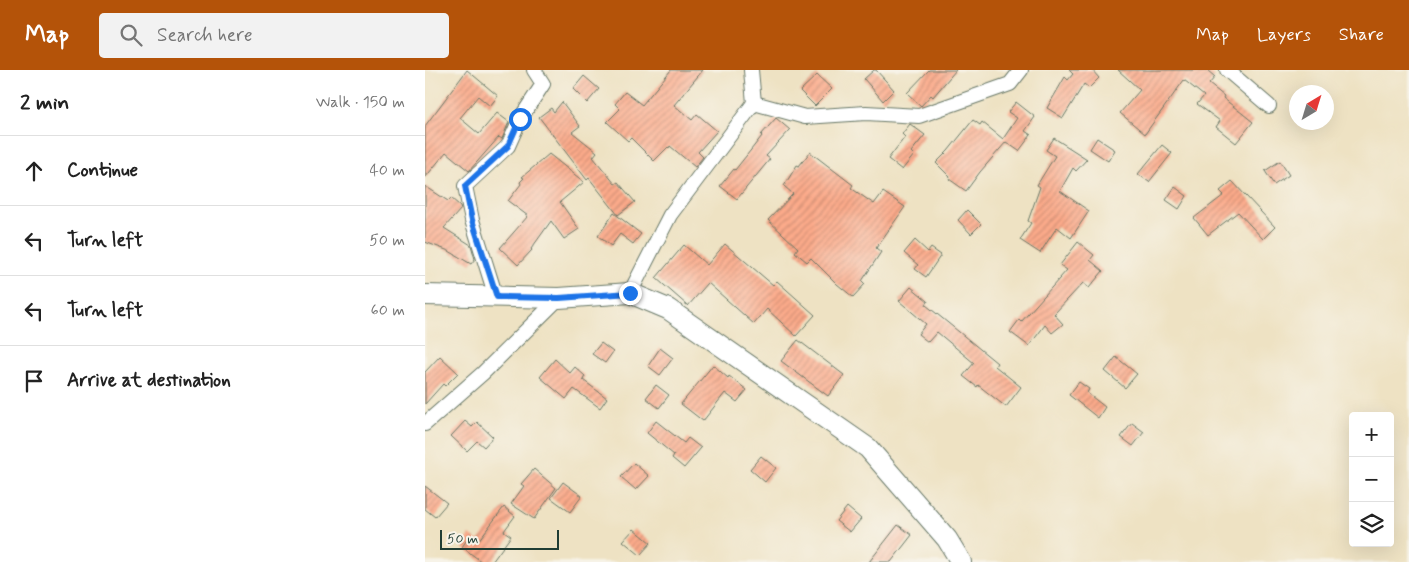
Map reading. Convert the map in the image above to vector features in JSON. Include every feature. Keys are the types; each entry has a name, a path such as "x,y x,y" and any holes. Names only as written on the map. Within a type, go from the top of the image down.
{"street":[{"path":"497,297 472,220 465,186 508,146 520,119 543,84 534,70"},
{"path":"630,293 670,215 754,103 751,70"},
{"path":"754,103 805,117 866,113 919,116 1010,84 1021,70"},
{"path":"1227,70 1269,106"},
{"path":"425,294 559,298 630,293 668,309 868,448 947,539 961,562"},
{"path":"425,424 483,373 559,298"}],"building":[{"path":"467,70 498,96 490,106 478,96 460,118 479,134 497,113 509,122 502,139 499,137 469,171 446,152 425,178 425,126"},
{"path":"671,70 703,70 674,105 692,120 697,114 717,131 698,152 703,157 695,167 670,146 654,161 631,138 628,141 607,122 620,109 615,104 625,92 642,105"},
{"path":"874,70 894,90 883,101 864,79"},
{"path":"929,70 956,70 933,97 931,95 921,106 907,93"},
{"path":"1069,70 1092,70 1099,78 1089,88 1084,84 1063,118 1047,108 1065,77 1068,80 1073,74"},
{"path":"1118,70 1207,70 1215,77 1209,84 1253,122 1236,143 1216,127 1220,121 1197,104 1204,96 1184,80 1145,134 1120,113 1140,90"},
{"path":"817,75 832,89 815,106 800,91"},
{"path":"584,76 599,89 587,103 573,89"},
{"path":"562,102 580,126 572,132 597,152 593,157 615,184 618,182 635,202 618,215 589,178 587,180 539,117 551,108 554,112"},
{"path":"1016,102 1035,117 1025,131 1031,135 1019,151 1006,142 966,191 949,179 950,177 936,163 973,120 980,125 982,122 1003,139 1017,118 1008,112"},
{"path":"776,118 790,130 766,156 770,159 737,199 720,186"},
{"path":"910,124 925,135 911,152 914,155 902,170 888,159 905,137 902,134"},
{"path":"1054,138 1087,159 1076,171 1073,168 1060,191 1089,211 1071,238 1057,227 1040,253 1020,240 1031,223 1028,221 1040,187 1037,185 1055,156 1046,150"},
{"path":"1097,138 1115,150 1108,161 1090,149"},
{"path":"1162,145 1172,153 1149,182 1138,174"},
{"path":"810,152 853,185 851,188 874,204 883,192 905,207 876,248 881,252 862,281 865,284 853,297 811,258 807,262 795,252 798,248 768,220 793,194 784,186 797,165 799,166"},
{"path":"549,154 584,182 560,202 579,229 564,239 551,221 532,250 518,265 500,248 528,216 508,201 521,184 520,182 524,178 522,177"},
{"path":"1280,161 1289,175 1274,185 1265,171"},
{"path":"1232,181 1275,227 1263,239 1238,212 1208,235 1194,218 1224,195 1220,191"},
{"path":"425,186 448,201 451,198 460,206 461,209 444,228 471,245 475,259 471,264 449,251 425,242"},
{"path":"1175,187 1187,196 1179,209 1166,200"},
{"path":"967,210 981,224 971,234 958,220"},
{"path":"614,213 641,234 633,244 620,234 611,246 598,236"},
{"path":"915,240 928,252 931,248 941,255 926,277 915,269 918,265 904,253"},
{"path":"1078,242 1094,255 1090,260 1103,271 1089,288 1083,283 1054,314 1063,324 1052,333 1045,325 1029,346 1010,332 1067,270 1060,265"},
{"path":"725,244 773,285 777,281 815,315 796,336 767,309 754,324 708,283 688,306 656,278 684,245 707,265"},
{"path":"911,287 928,301 926,305 997,363 995,366 1021,387 1006,407 963,376 974,363 937,332 928,342 918,334 926,324 899,301"},
{"path":"798,340 844,375 828,396 781,361"},
{"path":"601,343 613,352 605,363 592,354"},
{"path":"660,348 673,358 660,375 648,366"},
{"path":"440,356 458,373 445,386 443,384 425,404 425,372"},
{"path":"1116,357 1137,374 1125,388 1105,371"},
{"path":"555,359 570,373 575,367 585,376 583,380 607,398 600,408 574,389 566,399 540,377"},
{"path":"713,365 728,378 729,376 747,390 737,402 725,393 703,421 681,404"},
{"path":"1079,382 1089,389 1087,393 1105,407 1098,418 1069,395"},
{"path":"656,385 669,395 659,408 646,398"},
{"path":"465,421 472,427 477,422 493,437 484,447 477,441 467,451 451,436"},
{"path":"656,421 684,443 688,438 701,448 684,468 672,458 674,455 647,433"},
{"path":"1132,423 1144,432 1133,446 1121,437"},
{"path":"761,456 776,468 765,482 750,469"},
{"path":"634,463 649,476 636,490 621,477"},
{"path":"534,469 556,488 534,519 511,504 524,486 521,484"},
{"path":"563,482 582,496 570,512 551,498"},
{"path":"425,486 447,503 435,517 425,509"},
{"path":"504,507 515,516 504,531 511,536 492,562 482,562 462,547 470,535 478,541"},
{"path":"847,507 861,519 850,532 836,521"},
{"path":"898,525 912,535 891,562 869,562"},
{"path":"634,529 651,543 640,555 623,541"}],"route":[{"path":"520,119 508,146 465,186 472,220 497,297 559,298 630,293"}]}
